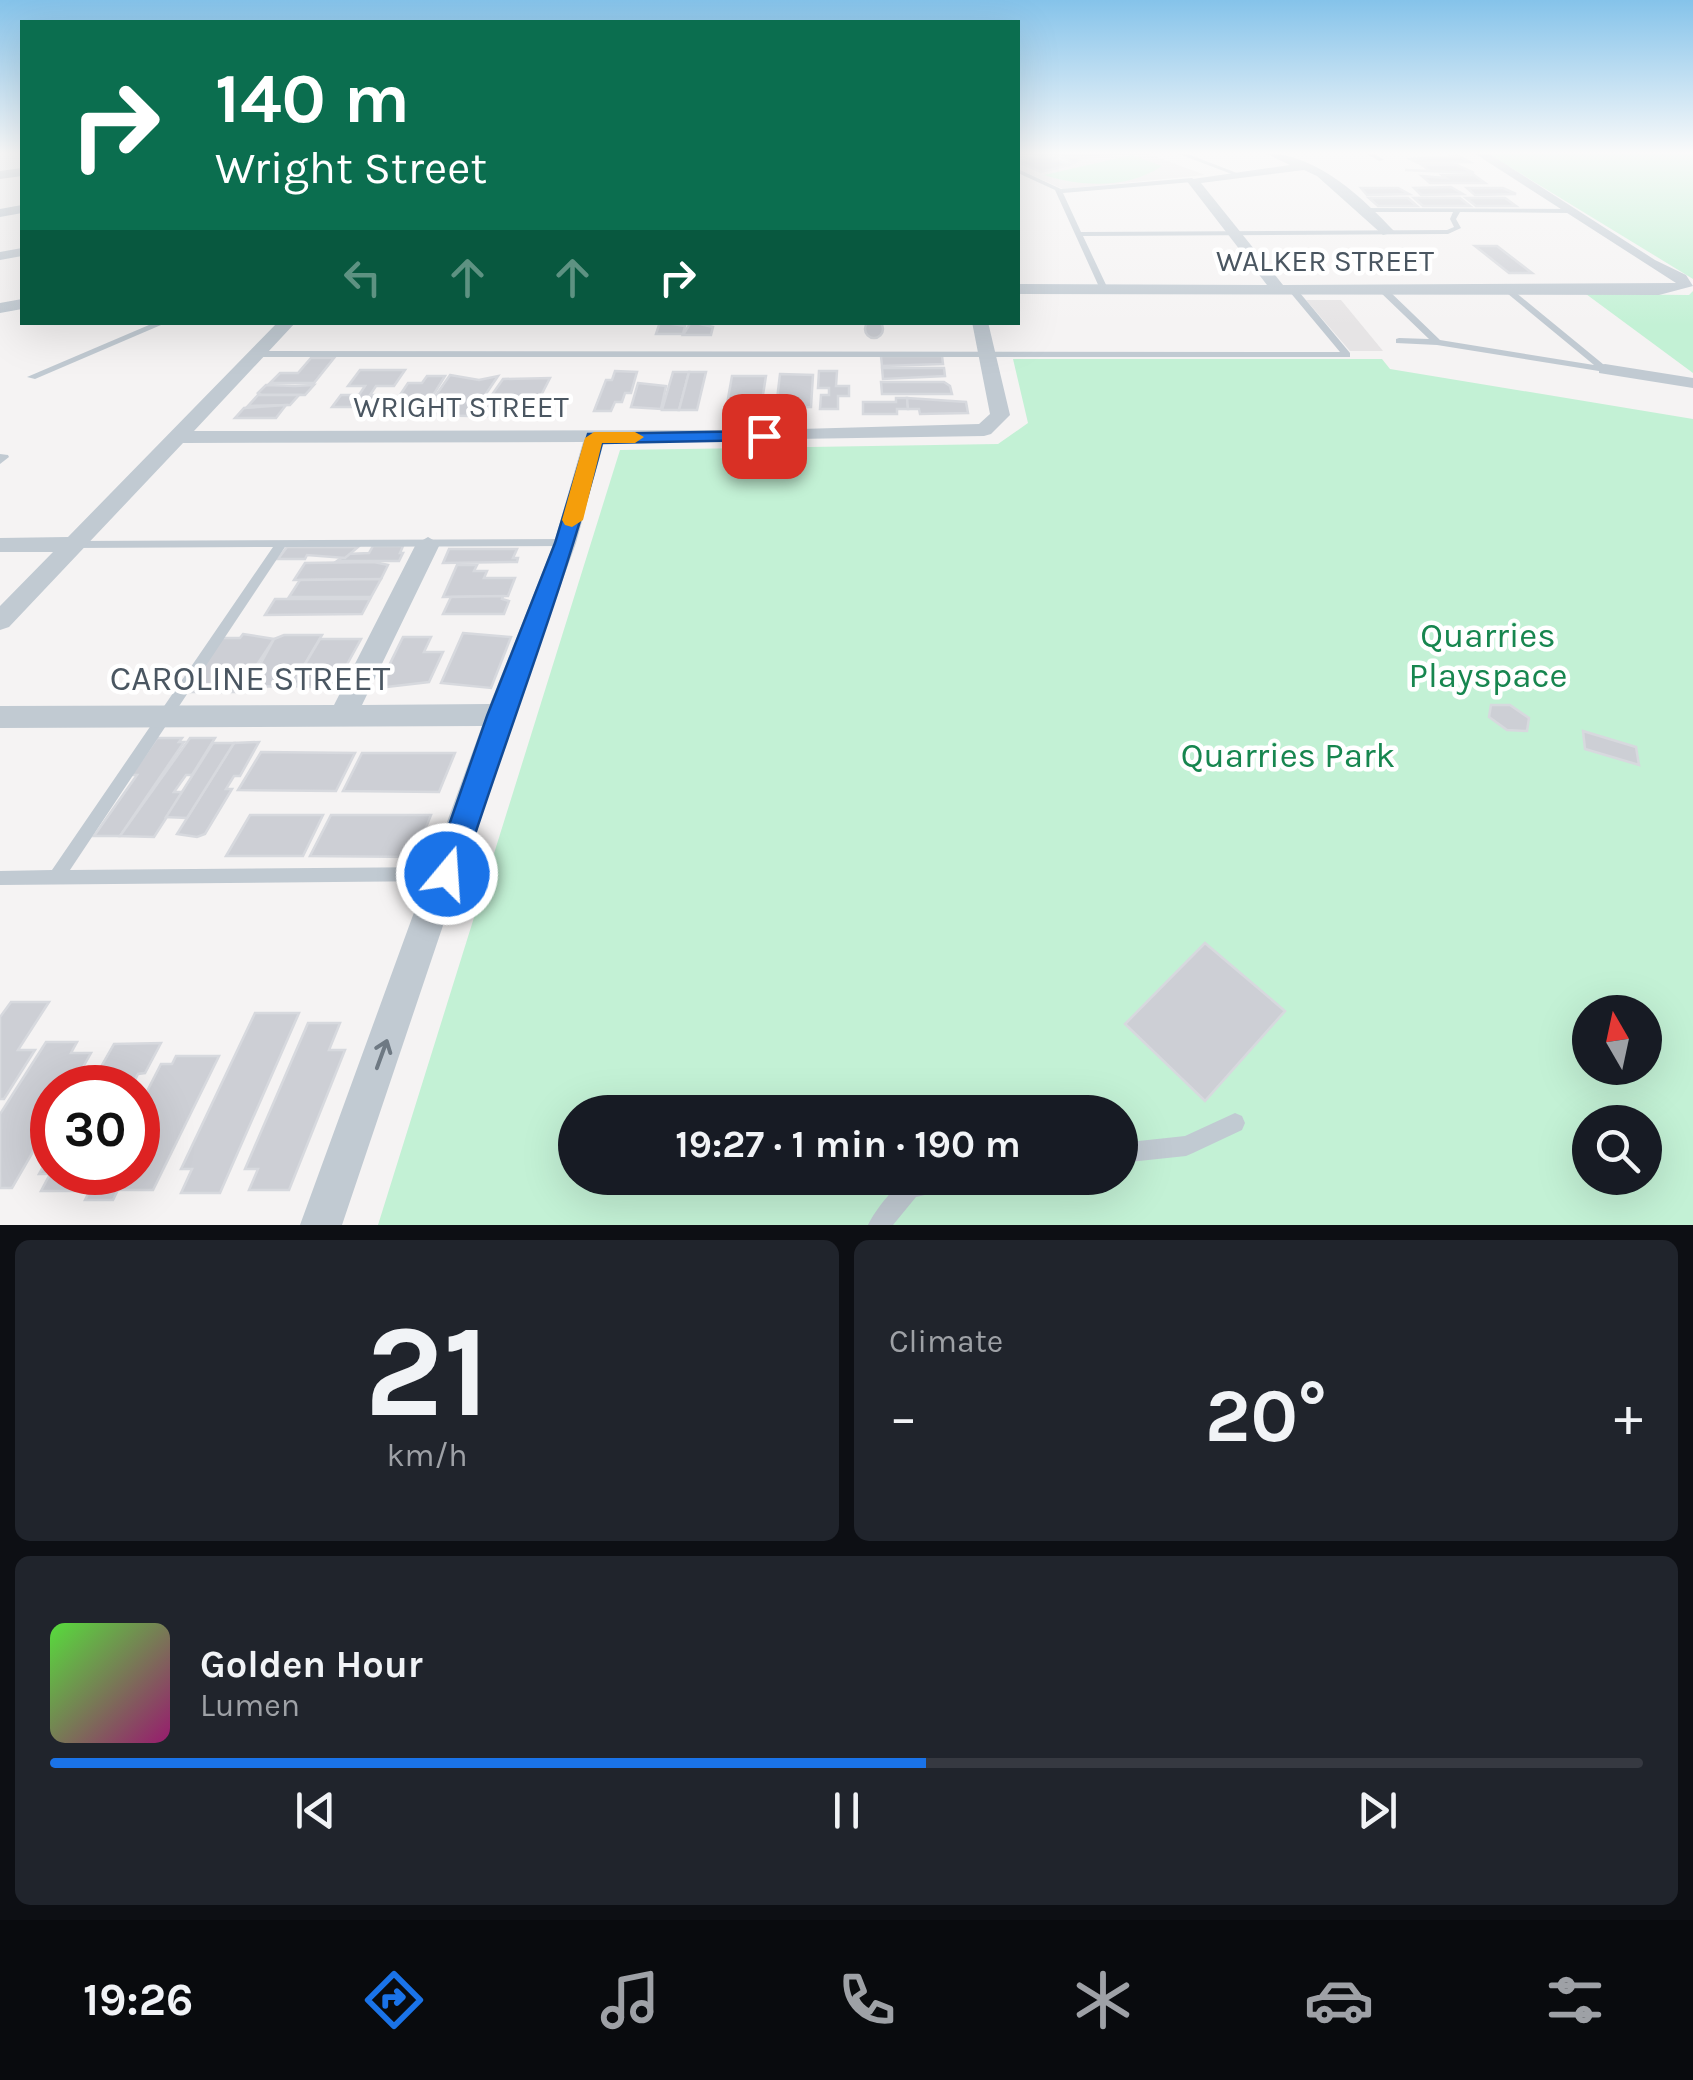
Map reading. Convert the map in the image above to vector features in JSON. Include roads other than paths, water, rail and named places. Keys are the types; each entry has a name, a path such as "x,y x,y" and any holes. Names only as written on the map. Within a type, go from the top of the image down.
{"street":[{"path":"1215,210 1285,289"},
{"path":"1362,210 1388,232"},
{"path":"1570,211 1650,262"},
{"name":"WALKER STREET","path":"1632,288 1666,282 1650,262"},
{"name":"WALKER STREET","path":"1020,289 1668,290 1685,286 1681,278 1650,262"},
{"path":"0,621 285,325"},
{"path":"981,325 986,354"},
{"name":"WRIGHT STREET","path":"178,437 594,438 984,430 1000,415 986,354"},
{"path":"1605,369 1690,382"},
{"path":"320,1225 500,716 566,543 594,438"},
{"path":"0,544 74,544"},
{"path":"343,715 428,544"},
{"name":"CAROLINE STREET","path":"0,716 500,716"}],"lane":[{"path":"1067,210 1104,289"},
{"path":"1378,210 1570,211"},
{"path":"1078,234 1455,231 1453,218 1457,211"},
{"path":"1382,288 1437,342"},
{"path":"1506,288 1605,369"},
{"path":"258,354 1347,355 1285,289"},
{"path":"32,376 157,325"},
{"path":"1399,341 1437,342 1605,369"},
{"path":"74,544 566,543"},
{"path":"56,878 281,544"},
{"path":"0,878 447,874"},
{"path":"1138,1151 1186,1146 1235,1123"},
{"path":"878,1225 904,1195"}],"park label":[{"name":"Quarries Playspace","path":"1488,655"},
{"name":"Quarries Park","path":"1288,755"}]}
